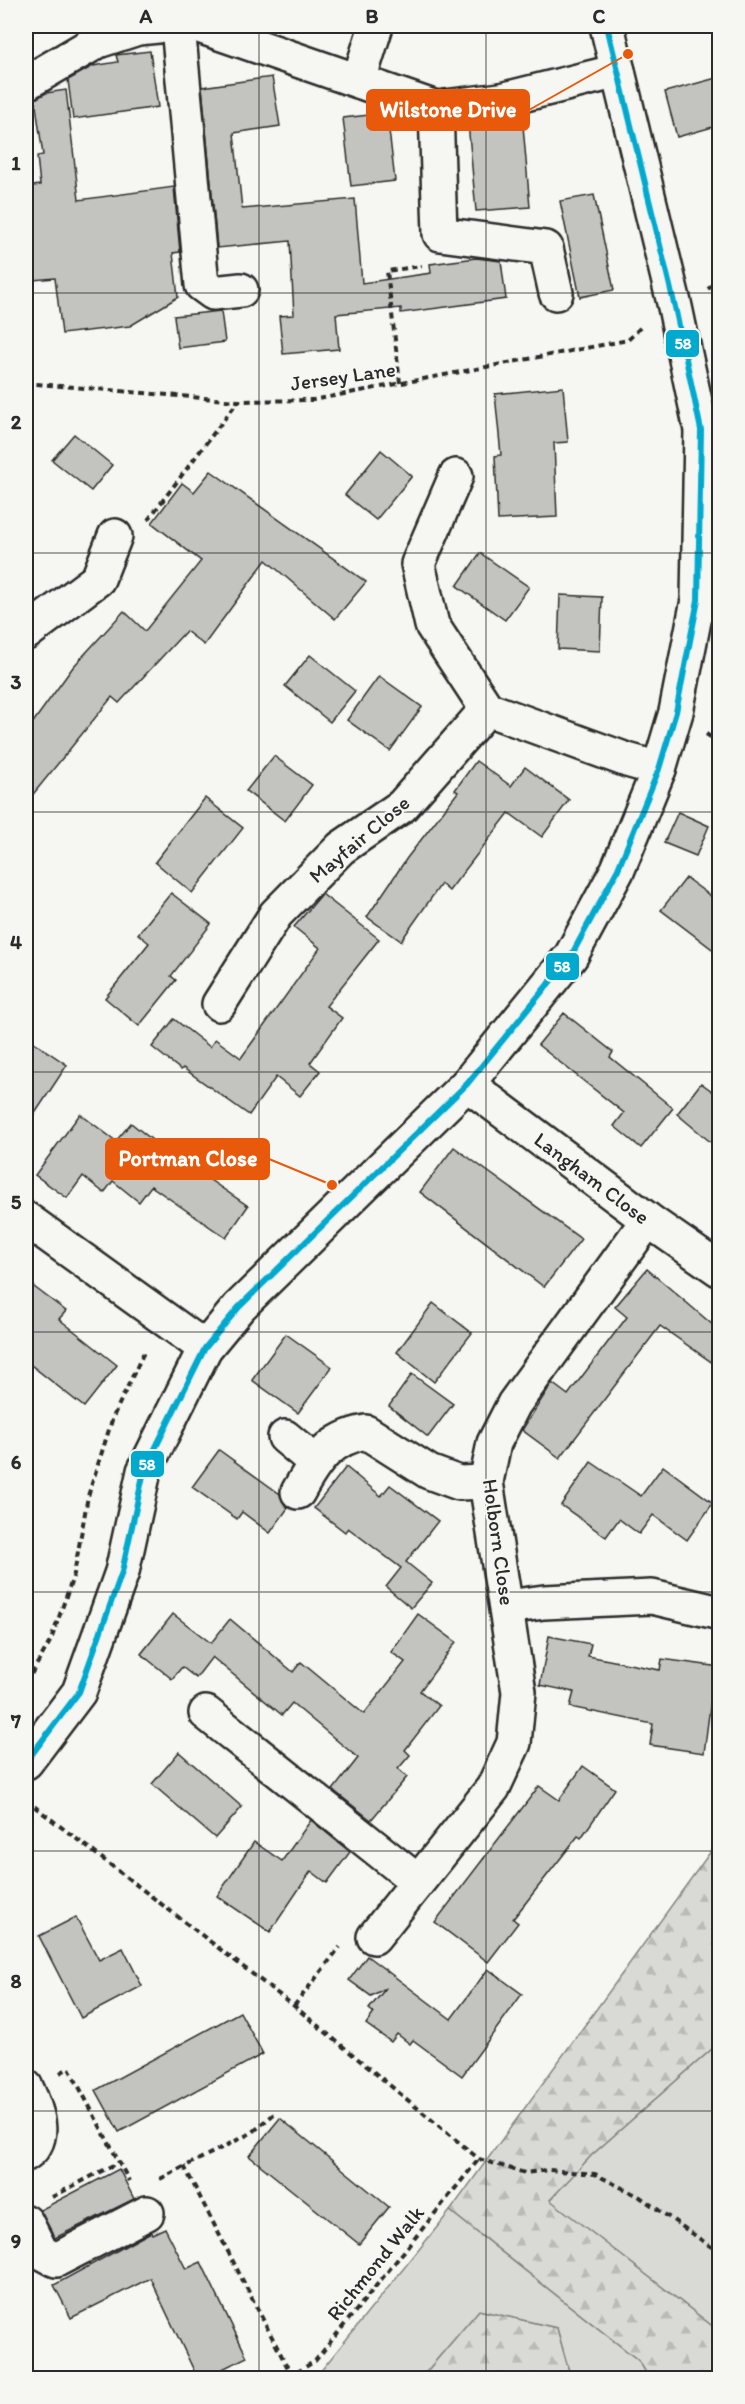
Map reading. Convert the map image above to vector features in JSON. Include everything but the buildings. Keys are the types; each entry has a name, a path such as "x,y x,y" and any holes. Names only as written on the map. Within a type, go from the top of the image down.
{"street":[{"path":"26,83 98,41 138,28 158,26"},
{"path":"178,26 202,285 213,293 241,290"},
{"path":"199,26 436,108 501,100 618,71"},
{"path":"359,80 376,26"},
{"path":"26,1762 79,1692 122,1572 144,1471 205,1348 239,1307 467,1084 571,956 618,869 659,769 676,712 698,600 710,428 675,307 607,26"},
{"path":"436,108 440,234 546,248 556,293"},
{"path":"456,476 418,564 432,625 488,709 627,760 659,769"},
{"path":"26,633 98,579 115,536"},
{"name":"Mayfair Close","path":"219,1004 276,914 341,848 402,806 488,709"},
{"name":"Langham Close","path":"467,1084 648,1220 720,1270"},
{"path":"26,1219 205,1348"},
{"name":"Holborn Close","path":"374,1937 493,1788 514,1743 519,1692 486,1482 494,1443 514,1404 648,1220"},
{"path":"298,1492 315,1462 346,1436 366,1432 429,1472 459,1483 486,1482"},
{"path":"285,1437 315,1462"},
{"path":"507,1607 544,1602 652,1598 720,1613"},
{"path":"206,1713 417,1881"},
{"path":"26,2154 34,2148 40,2131 27,2089"},
{"path":"36,2211 41,2252 56,2260 141,2202"}],"path":[{"path":"400,383 387,271 422,267 440,234"},
{"name":"Jersey Lane","path":"26,382 238,401 313,400 628,340 644,324"},
{"path":"115,536 142,528 238,401"},
{"path":"26,1800 294,2006 479,2159 525,2173 549,2170 595,2174 640,2197 720,2253"},
{"path":"294,2006 341,1945 374,1937"},
{"path":"27,2089 69,2068 141,2202 184,2166 253,2132 274,2114"},
{"name":"Richmond Walk","path":"290,2377 315,2361 479,2159"},
{"path":"36,2211 119,2162"},
{"path":"184,2166 290,2377"}],"green space":[{"path":"719,1840 719,2043 592,2155 551,2200 719,2331 719,2378 649,2378 639,2361 450,2211"},
{"path":"719,2043 719,2331 550,2200 592,2155"},
{"path":"450,2211 639,2361 649,2378 571,2378 557,2328 479,2310 421,2378 310,2378 320,2372"},
{"path":"479,2310 557,2328 571,2378 421,2378"}],"transit line":[{"name":"58","path":"26,1762 79,1692 122,1572 144,1471 205,1348 239,1307 467,1084 571,956 618,869 659,769 676,712 698,600 701,430 675,307 607,26"}],"place":[{"name":"Wilstone Drive","path":"628,54"},
{"name":"Portman Close","path":"332,1185"}]}
